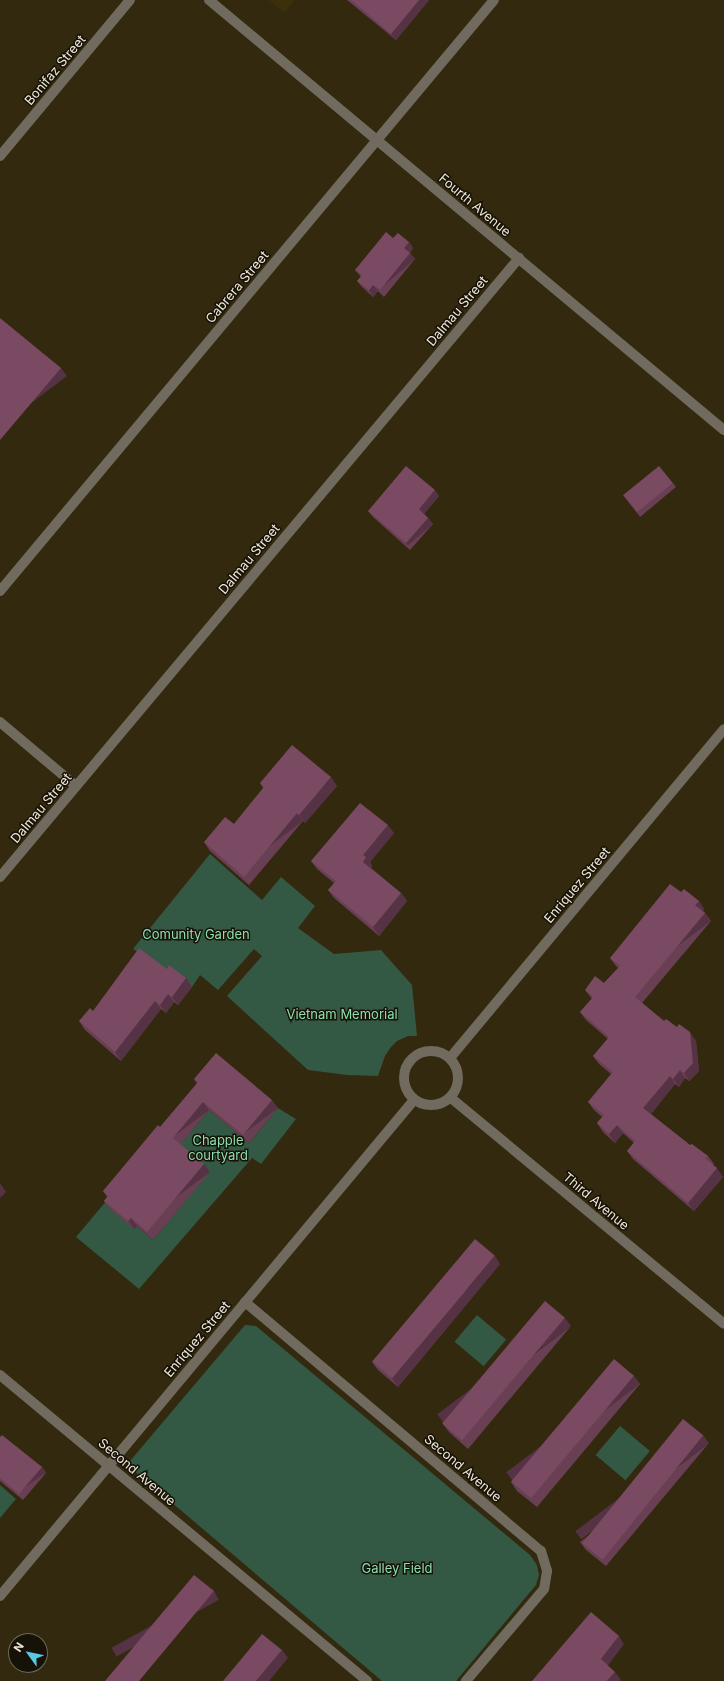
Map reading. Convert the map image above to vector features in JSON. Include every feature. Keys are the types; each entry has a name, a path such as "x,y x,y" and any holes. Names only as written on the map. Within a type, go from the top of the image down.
{"street":[{"name":"Bonifaz Street","path":"0,156 130,0"},
{"name":"Fourth Avenue","path":"209,0 724,430"},
{"name":"Cabrera Street","path":"0,590 494,0"},
{"name":"Dalmau Street","path":"0,877 518,258"},
{"path":"0,722 76,786"},
{"name":"Enriquez Street","path":"450,1058 724,729"},
{"path":"434,1051 450,1058 458,1073 457,1086 451,1098 440,1104 429,1106 414,1100 408,1093 404,1076 410,1060 417,1055 434,1051"},
{"name":"Third Avenue","path":"451,1098 724,1324"},
{"name":"Enriquez Street","path":"0,1596 414,1100"},
{"name":"Second Avenue","path":"245,1302 541,1551 547,1571 544,1589 466,1681"},
{"name":"Second Avenue","path":"0,1375 367,1681"}],"shaded area":[{"path":"269,0 295,0 284,13"}],"green space":[{"path":"210,854 262,900 281,877 315,906 298,928 334,954 381,950 412,985 417,1036 408,1036 397,1041 391,1047 385,1056 378,1076 347,1075 308,1070 227,996 262,956 254,949 218,990 200,975 192,987 175,973 167,984 145,956 133,949"},
{"name":"Chapple courtyard","path":"278,1108 296,1119 261,1164 252,1158 139,1289 76,1237 108,1199 134,1229 137,1226 153,1240 209,1172 179,1146 209,1110 249,1143"},
{"path":"477,1315 506,1339 484,1366 455,1342"},
{"name":"Galley Field","path":"245,1325 256,1326 530,1555 537,1565 539,1575 536,1585 456,1681 382,1681 131,1468 130,1461"},
{"path":"620,1426 650,1451 625,1480 596,1455"},
{"path":"0,1485 16,1499 0,1518"}],"building":[{"path":"351,0 419,0 391,34"},
{"path":"386,232 393,238 398,233 409,242 404,248 410,253 380,290 373,285 369,290 357,281 362,275 355,270"},
{"path":"0,318 61,368 0,440"},
{"path":"406,466 435,490 419,509 428,518 406,543 368,511"},
{"path":"659,466 673,483 637,512 623,495"},
{"path":"292,745 331,777 299,815 297,813 244,877 204,842 225,817 234,824 264,787 260,783"},
{"path":"360,803 388,825 363,855 366,857 363,862 401,893 373,927 328,890 336,881 311,861"},
{"path":"670,884 681,892 684,889 699,901 695,905 705,913 635,997 664,1021 666,1019 677,1027 679,1024 690,1032 693,1063 684,1073 680,1070 673,1079 670,1076 643,1108 690,1145 692,1144 708,1156 705,1158 717,1168 688,1203 627,1151 635,1141 617,1125 609,1134 597,1123 604,1115 588,1102 613,1072 593,1056 609,1037 580,1012 593,997 585,990 595,976 604,983 620,966 610,958"},
{"path":"139,948 167,969 169,965 186,978 172,997 168,994 160,1005 155,1001 115,1052 79,1021 90,1008 93,1011"},
{"path":"216,1053 272,1100 243,1135 203,1102 173,1138 204,1164 147,1232 131,1218 128,1221 104,1201 108,1196 103,1191 158,1125 160,1127 198,1082 194,1079"},
{"path":"475,1239 495,1256 392,1378 372,1362"},
{"path":"545,1301 565,1318 462,1440 442,1424"},
{"path":"614,1359 634,1376 531,1498 511,1482"},
{"path":"683,1419 703,1435 603,1560 582,1543"},
{"path":"2,1435 42,1467 19,1494 0,1478 0,1437"},
{"path":"194,1575 214,1591 139,1681 105,1681"},
{"path":"591,1612 619,1636 601,1659 615,1672 607,1681 532,1681"},
{"path":"262,1634 282,1650 256,1681 223,1681"}],"park label":[{"name":"Comunity Garden","path":"196,934"},
{"name":"Vietnam Memorial","path":"342,1014"}]}
